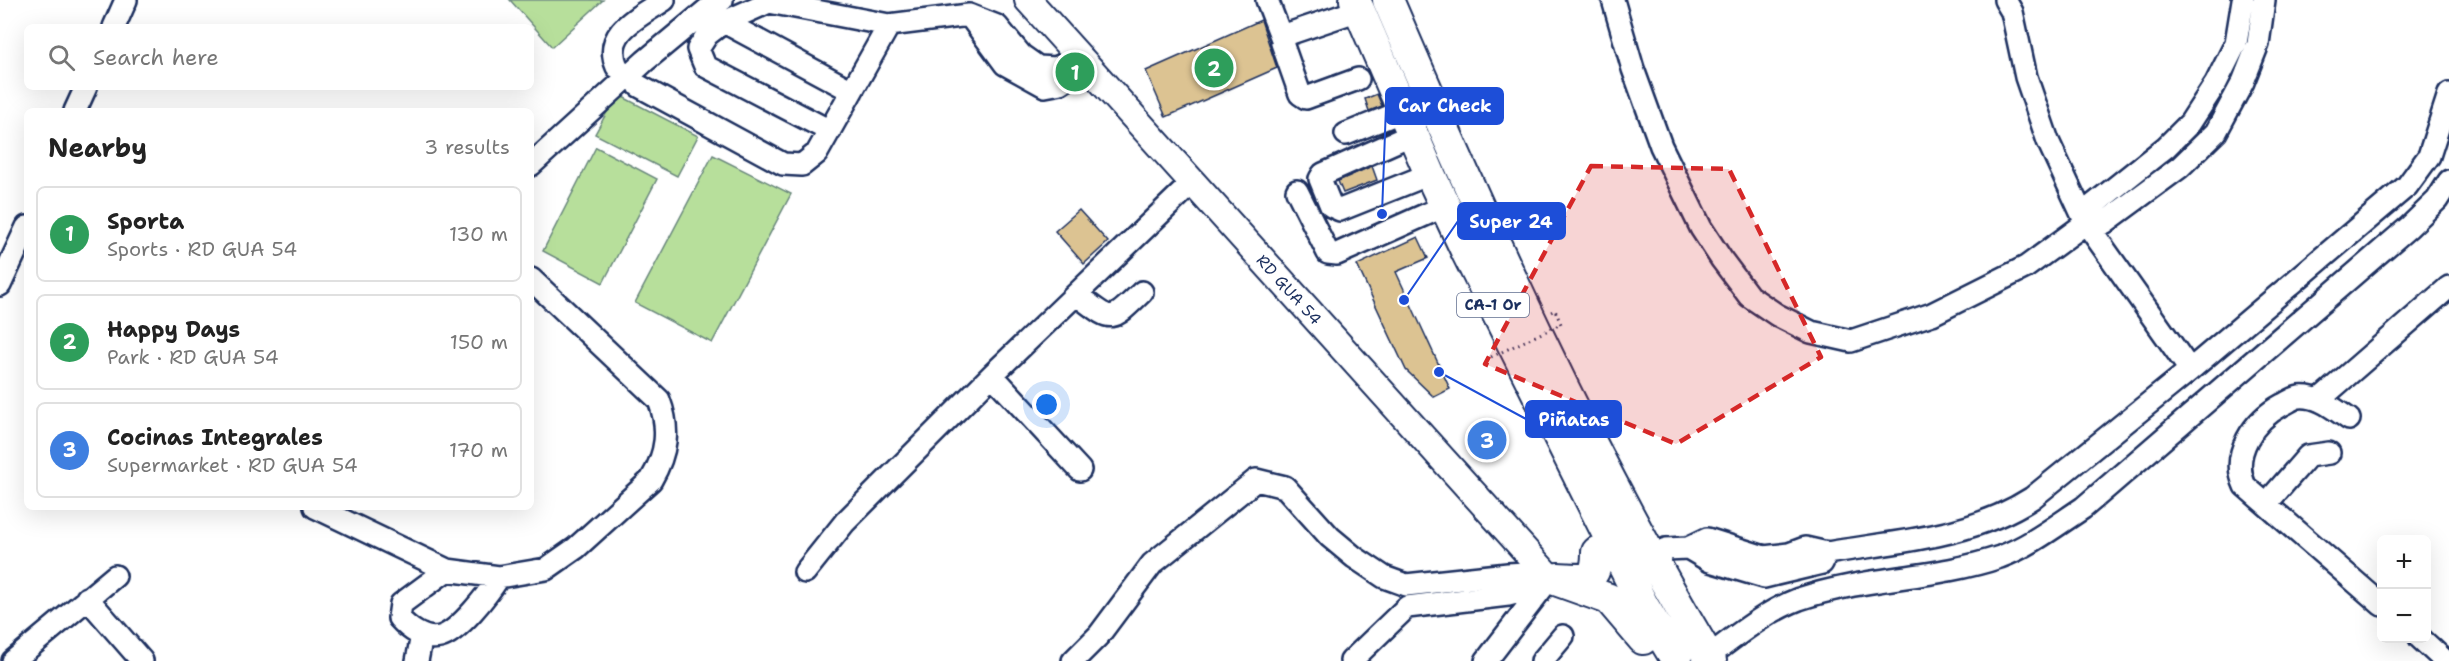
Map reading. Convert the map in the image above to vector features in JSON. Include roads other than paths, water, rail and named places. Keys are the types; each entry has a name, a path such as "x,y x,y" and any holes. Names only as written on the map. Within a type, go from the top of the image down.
{"highway":[{"name":"CA-1 Or","path":"1388,0 1541,313 1643,543 1720,656"},
{"name":"CA-1 Or","path":"1357,5 1467,253 1643,605 1677,661"},
{"path":"1467,253 1477,295 1530,415 1597,552 1649,650"},
{"path":"1541,313 1573,363 1677,548 1720,656"},
{"path":"1551,578 1584,579 1593,576 1597,569 1597,552"},
{"path":"1551,578 1609,599 1649,650"}],"main road":[{"name":"RD GUA 54","path":"1028,0 1551,578"}],"street":[{"path":"115,24 126,0"},
{"path":"617,67 613,51 620,30 664,0"},
{"path":"534,162 645,60 722,0"},
{"path":"1267,0 1300,94 1312,97 1358,79"},
{"path":"1613,0 1629,58 1661,146 1701,228 1749,296 1777,315 1811,332 1851,341 1932,315 2026,267 2086,223 2092,206 2166,147 2190,123 2216,83 2236,43 2243,0"},
{"path":"2005,0 2012,12 2026,77 2048,141 2086,223 2190,370"},
{"path":"2086,223 2104,223 2180,168 2216,132 2243,82 2258,44 2264,0"},
{"path":"830,130 705,66 698,49 707,35 723,22 769,2 889,25 969,15 998,26 1021,55 1038,67 1056,68 1083,61"},
{"path":"1282,39 1286,35 1357,5"},
{"path":"723,22 852,91"},
{"path":"639,86 789,166 802,165 813,158 889,25"},
{"path":"76,108 85,90"},
{"path":"1677,548 1764,578 1822,563 1827,553 1967,529 2011,511 2032,498 2190,370 2407,186 2429,156 2449,94"},
{"path":"1346,134 1408,123"},
{"path":"1408,123 1323,174 1320,179 1331,206 1340,210 1430,174"},
{"path":"1720,656 1758,621 1796,600 1823,592 1974,564 2002,556 2038,537 2083,508 2409,227 2437,200 2449,181"},
{"path":"805,572 845,522 992,375 1193,182"},
{"path":"1297,191 1328,254 1337,254 1445,206"},
{"path":"0,285 22,252"},
{"path":"321,510 447,570 499,577 546,569 576,548 651,480 660,465 666,441 664,416 658,400 534,282"},
{"path":"2319,400 2449,287"},
{"path":"1077,295 1102,314 1111,316 1118,315 1142,292"},
{"path":"992,375 1080,470"},
{"path":"2349,419 2319,400 2297,397 2274,410 2258,423 2245,443 2240,462 2241,477 2245,486 2377,601"},
{"path":"2266,504 2308,456 2329,453"},
{"path":"1073,661 1099,635 1152,564 1256,480 1285,487 1330,537 1354,557 1384,577 1406,585 1526,573 1551,578"},
{"path":"447,570 401,604 399,618 422,635 439,638 458,626 499,577"},
{"path":"13,661 115,576"},
{"path":"1351,661 1407,607 1508,594 1527,590 1551,578"},
{"path":"1493,659 1551,578"},
{"path":"1406,585 1407,607"},
{"path":"87,598 142,661"},
{"path":"417,661 422,635"},
{"path":"1542,661 1563,636"},
{"path":"2425,643 2445,661"}],"place":[{"name":"Happy Days","path":"1214,68"},
{"name":"Sporta","path":"1075,72"},
{"name":"Car Check","path":"1382,214"},
{"name":"Super 24","path":"1404,300"},
{"name":"Piñatas","path":"1439,372"},
{"name":"Cocinas Integrales","path":"1487,440"}]}
